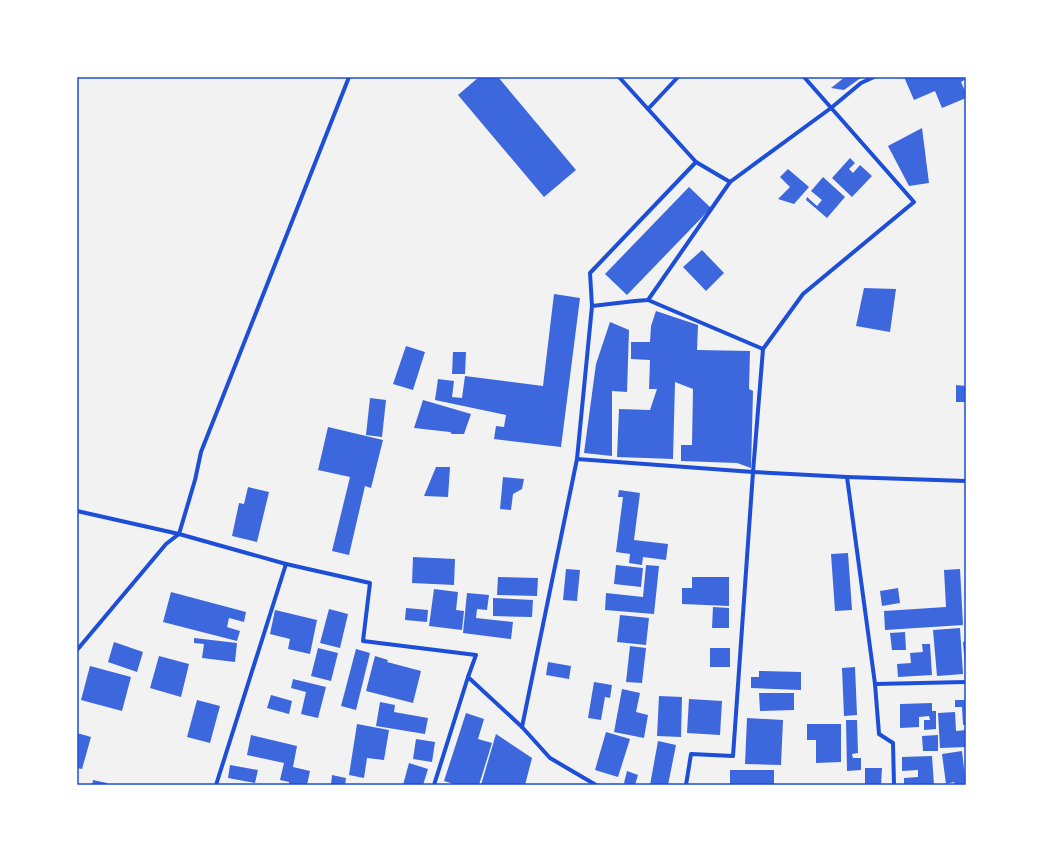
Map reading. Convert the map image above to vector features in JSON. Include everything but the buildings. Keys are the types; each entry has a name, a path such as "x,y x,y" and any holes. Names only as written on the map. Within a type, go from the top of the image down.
{"street":[{"path":"77,650 166,544 180,534 201,452 349,77"},
{"path":"620,77 696,162 730,182"},
{"path":"648,109 678,77"},
{"path":"686,785 691,754 733,756 763,349 803,294 914,202 804,77"},
{"path":"648,300 730,182 831,108 861,83 874,77"},
{"path":"522,727 576,459 592,306 590,273 696,162"},
{"path":"592,306 648,300 763,349"},
{"path":"576,459 754,472 966,481"},
{"path":"847,477 875,684 879,734 893,743 894,785"},
{"path":"77,511 180,534 286,564 370,584 363,641 476,655 434,785"},
{"path":"216,785 286,564"},
{"path":"468,677 522,727 550,758 596,785"},
{"path":"875,684 966,682"}]}
